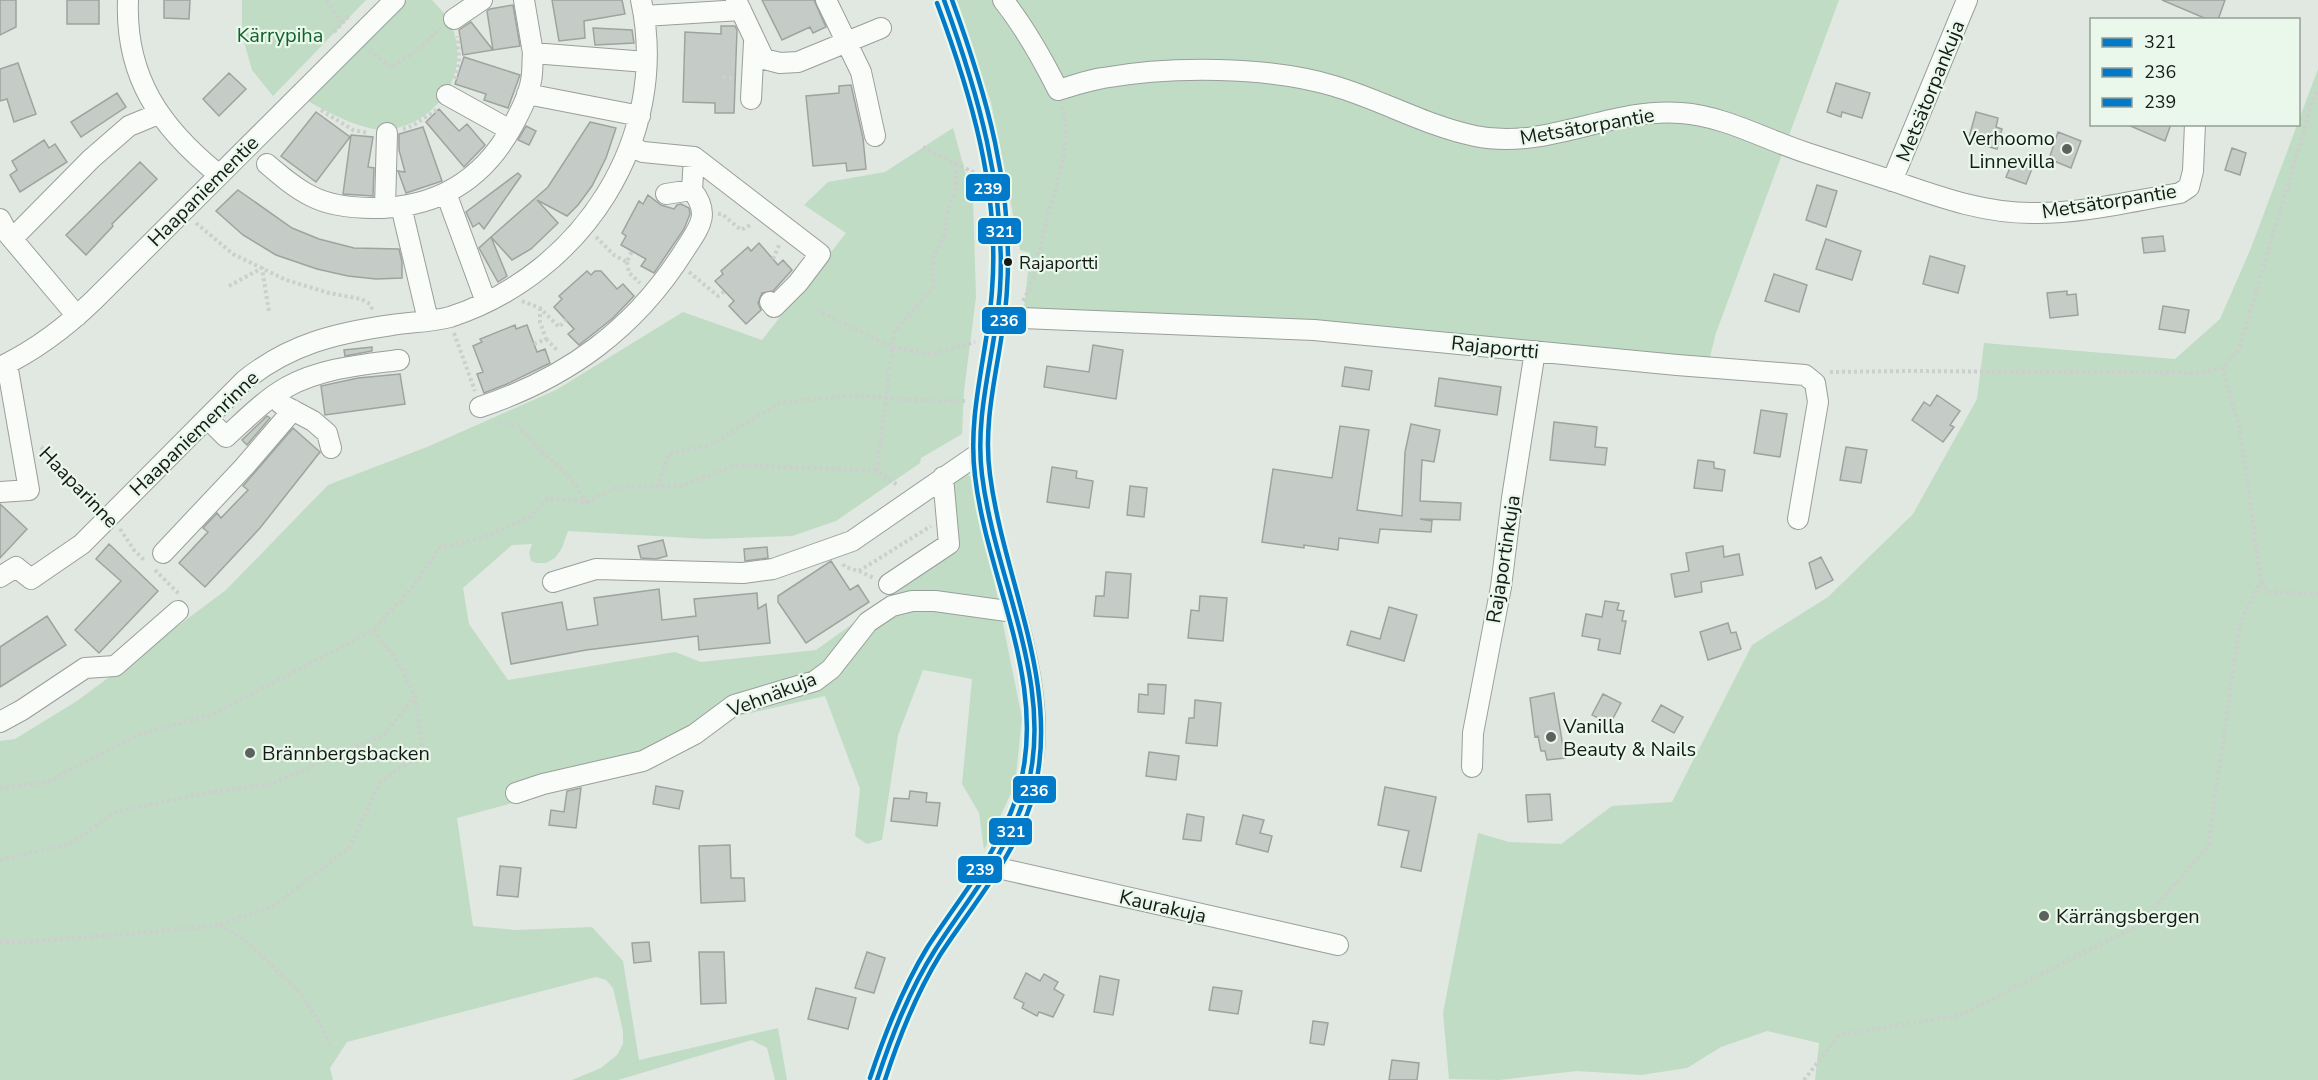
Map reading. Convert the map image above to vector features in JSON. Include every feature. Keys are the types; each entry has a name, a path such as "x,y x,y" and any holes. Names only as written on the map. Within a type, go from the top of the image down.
{"street":[{"path":"128,0 129,35 137,74 158,114 204,163 218,174"},
{"name":"Haapaniementie","path":"3,365 77,316 395,0"},
{"path":"453,19 482,0"},
{"path":"267,164 312,197 335,204 363,208 413,205 446,193 462,184 491,159 522,109 531,80 533,53 524,0"},
{"path":"826,0 861,72 874,136"},
{"path":"877,1080 902,1016 933,954 989,866 1015,819 1026,792 1032,758 1034,715 1025,654 991,527 982,472 981,431 985,386 1006,317 994,177 981,110 961,43 944,0"},
{"path":"1003,0 1019,20 1059,90"},
{"name":"Metsätorpankuja","path":"1892,181 1967,0"},
{"path":"643,8 739,5 764,59 780,63 798,62 881,28"},
{"name":"Haapaniemenrinne","path":"0,577 16,567 31,579 82,544 245,380 271,360 320,338 376,327 449,317 499,297 553,258 586,224 612,186 631,147 645,90 643,8"},
{"path":"751,99 755,39"},
{"path":"533,53 646,62"},
{"name":"Metsätorpantie","path":"1059,90 1101,78 1144,72 1261,73 1331,85 1363,95 1452,131 1505,140 1565,133 1629,116 1661,112 1684,113 1712,118 1774,143 1947,200 1979,207 2034,213 2065,212 2180,194 2188,187 2193,171 2194,126"},
{"path":"527,94 640,116"},
{"path":"447,95 510,130"},
{"path":"12,239 91,159 129,126 158,114"},
{"path":"387,133 393,207 428,320"},
{"path":"631,147 643,152 694,157 820,254 774,307 770,302"},
{"path":"480,407 515,395 559,373 620,329 648,302 674,267 704,216 699,199 693,190 694,157"},
{"path":"666,194 693,190"},
{"path":"446,193 486,302"},
{"path":"0,219 12,239 77,316"},
{"name":"Rajaportti","path":"1006,317 1280,327 1805,375"},
{"name":"Rajaportinkuja","path":"1472,767 1473,734 1501,587 1512,498 1535,351"},
{"path":"207,418 226,437 286,387 341,367 399,360"},
{"path":"0,492 29,490 3,365"},
{"path":"1798,519 1818,402 1815,383 1805,375"},
{"path":"271,398 313,421 327,433 331,448"},
{"path":"163,553 244,467 293,410"},
{"path":"553,582 596,569 743,573 773,569 852,541 981,452"},
{"path":"889,584 949,544 943,477"},
{"name":"Vehnäkuja","path":"516,793 543,784 643,761 695,734 734,705 815,681 845,654 856,635 868,622 892,606 912,601 935,601 1014,612"},
{"path":"0,722 86,668 116,666 180,604"},
{"name":"Kaurakuja","path":"989,866 1338,945"}],"path":[{"path":"327,0 342,23"},
{"path":"321,110 353,130 387,133 412,126 443,104 454,83 459,62 460,47 452,16 418,49 392,68 362,44"},
{"path":"1805,375 1910,370 2201,373 2222,368 2239,349 2318,89"},
{"path":"1006,317 1030,288 1038,267 1043,233 1063,162 1066,140 1064,112 1059,90"},
{"path":"923,147 976,174"},
{"path":"877,471 894,332 933,287 933,258 945,234 946,218 956,187 956,163"},
{"path":"974,164 977,183"},
{"path":"185,208 194,222 233,254 286,280 329,293 361,299 370,304 376,327"},
{"path":"703,212 722,214 741,230 753,223 761,228"},
{"path":"591,232 614,255 627,262 632,251"},
{"path":"777,239 809,269"},
{"path":"674,267 691,273 718,296 725,291"},
{"path":"228,286 262,268"},
{"path":"262,268 269,312"},
{"path":"516,298 540,308 559,327 566,320"},
{"path":"534,344 546,339 540,322 540,308"},
{"path":"817,310 892,347 931,354 973,342"},
{"path":"452,326 485,420 518,426 567,474 587,502"},
{"path":"972,352 975,332"},
{"path":"2222,368 2240,430 2261,582 2269,592 2318,594"},
{"path":"966,409 967,393"},
{"path":"657,487 669,454 711,445 779,403 853,395 966,401"},
{"name":"Haaparinne","path":"36,442 90,494 180,604"},
{"path":"0,789 47,782 139,734 212,715 373,630 415,584 439,548 480,538 529,518 548,498 587,502 618,487 681,486 736,465 877,471 915,497"},
{"path":"833,548 845,567 859,571 947,516"},
{"path":"1804,1080 1839,1035 1960,1015 2139,925 2208,847 2240,622 2261,582"},
{"path":"0,942 80,938 219,925 275,904 350,847 380,782 423,752 415,696 399,663 373,630"},
{"path":"0,860 71,843 116,812 205,793 271,784 386,734 415,696"},
{"path":"219,925 245,940 300,994 319,1022 331,1047"}],"green space":[{"name":"Kärrypiha","path":"242,0 366,0 273,96 252,70 242,34"},
{"path":"407,0 432,0 447,17 455,35 457,53 455,71 449,87 439,102 410,124 382,130 348,121 306,100"},
{"path":"954,0 1839,0 1716,333 1709,361 1310,322 1024,308 1030,253 1020,250 991,102"},
{"path":"2318,69 2318,1080 1815,1080 1819,1043 1767,1031 1721,1047 1687,1068 1641,1075 1577,1071 1499,1080 1449,1079 1443,1013 1478,833 1509,842 1561,844 1612,806 1672,802 1752,645 1828,597 1913,514 1977,399 1984,343 2175,359 2220,319 2251,248 2297,126 2300,126 2300,117"},
{"path":"953,128 973,200 976,297 964,391 962,434 921,458 920,463 836,521 792,536 708,539 568,531 562,548 555,558 546,563 531,561 529,553 532,544 512,545 463,588 469,624 508,680 675,652 701,662 816,650 956,550 948,484 960,473 967,473 974,481 1022,718 1015,785 984,850 979,813 962,784 972,679 923,670 898,735 882,840 867,844 855,836 860,789 825,696 725,719 658,764 457,818 473,926 515,930 592,927 623,961 639,1060 778,1028 787,1080 775,1080 767,1048 752,1040 618,1080 572,1080 601,1068 617,1055 623,1044 623,1031 613,988 606,980 596,977 347,1042 330,1068 333,1080 0,1080 0,741 15,739 77,701 226,590 328,485 427,447 556,390 683,312 762,340 846,233 804,205 828,182 885,172"}],"building":[{"path":"0,0 16,0 16,27 0,35"},
{"path":"67,0 99,0 99,24 67,24"},
{"path":"164,0 190,0 189,19 164,18"},
{"path":"552,0 622,0 625,14 584,21 585,38 559,41"},
{"path":"762,0 814,0 826,27 813,33 810,27 782,40"},
{"path":"2162,0 2225,0 2219,18 2204,18"},
{"path":"513,5 520,46 493,50 487,11"},
{"path":"471,22 493,50 463,55 459,30"},
{"path":"721,26 735,26 737,30 734,113 715,113 715,103 683,102 685,32 721,34"},
{"path":"593,28 632,30 634,43 595,45"},
{"path":"464,57 520,75 508,108 484,100 486,94 455,84"},
{"path":"18,63 36,114 14,122 7,99 0,101 0,69"},
{"path":"229,73 246,89 219,116 203,99"},
{"path":"1836,83 1870,93 1862,118 1842,112 1841,117 1827,112"},
{"path":"851,85 863,138 866,169 847,171 846,163 813,166 806,96 839,93 839,86"},
{"path":"117,93 126,107 81,137 71,122"},
{"path":"439,109 459,131 467,124 485,145 464,167 426,122"},
{"path":"316,112 350,137 316,182 281,156"},
{"path":"1976,112 1998,118 1996,127 2002,129 1997,149 1968,141"},
{"path":"590,122 616,128 606,158 592,186 567,216 537,200 558,223 531,249 512,260 491,237 548,187"},
{"path":"526,126 536,131 529,145 518,140"},
{"path":"2131,126 2170,126 2165,141"},
{"path":"423,127 442,181 406,193 398,171 405,172 399,150 399,134"},
{"path":"2058,132 2081,141 2071,168 2049,159"},
{"path":"351,135 373,137 368,167 374,168 373,196 343,194"},
{"path":"44,140 49,148 55,144 67,162 20,192 10,175 17,170 12,161"},
{"path":"2232,148 2246,153 2240,175 2225,170"},
{"path":"2014,159 2033,166 2026,184 2006,177"},
{"path":"140,162 157,179 112,224 113,226 86,255 66,235"},
{"path":"518,173 521,176 484,229 479,223 473,227 466,212"},
{"path":"1817,185 1837,191 1826,227 1806,220"},
{"path":"238,190 292,228 319,239 354,248 399,249 402,278 376,279 348,276 317,269 276,255 243,235 216,211"},
{"path":"648,195 661,205 674,209 681,204 689,208 690,214 684,229 654,273 641,266 646,259 621,245 626,236 622,233 639,201 643,204"},
{"path":"2163,236 2165,251 2144,253 2142,238"},
{"path":"491,237 507,276 498,282 479,248"},
{"path":"1826,239 1861,251 1852,280 1816,269"},
{"path":"759,243 778,265 783,260 792,270 773,291 762,293 758,303 761,310 746,324 729,306 734,301 715,281 723,274 721,271 748,247 751,251"},
{"path":"1930,256 1965,266 1958,293 1923,284"},
{"path":"587,271 591,275 595,271 601,271 617,289 623,284 634,296 613,318 579,345 568,334 574,329 554,307 562,299 559,296"},
{"path":"1774,274 1807,285 1799,312 1765,301"},
{"path":"2067,291 2067,295 2076,294 2078,315 2050,318 2047,293"},
{"path":"2163,306 2189,310 2185,333 2159,329"},
{"path":"515,325 516,329 527,325 537,352 545,349 550,363 484,393 477,374 483,372 473,346 482,342 480,339"},
{"path":"1093,345 1123,350 1116,399 1044,387 1047,366 1089,372"},
{"path":"372,347 372,351 345,356 344,350"},
{"path":"1345,367 1372,371 1369,390 1342,386"},
{"path":"400,374 405,404 325,415 321,386 358,378"},
{"path":"1439,378 1501,387 1497,415 1435,406"},
{"path":"1937,395 1960,411 1950,425 1954,427 1943,442 1912,420 1924,402 1930,406"},
{"path":"1761,410 1787,414 1780,457 1754,453"},
{"path":"267,416 270,418 247,445 242,440"},
{"path":"1554,422 1597,427 1595,447 1607,448 1605,465 1550,460"},
{"path":"1411,424 1440,430 1434,462 1422,460 1420,501 1461,503 1460,520 1420,519 1432,521 1431,532 1380,529 1378,543 1339,538 1338,550 1262,542 1273,469 1332,478 1340,426 1369,430 1357,510 1402,516 1405,452"},
{"path":"293,428 320,452 260,528 205,587 179,563 208,532 203,528 217,513 221,518 248,490 243,486"},
{"path":"1846,447 1867,450 1861,483 1840,480"},
{"path":"1698,460 1714,462 1714,468 1725,470 1722,491 1694,488"},
{"path":"1052,467 1077,471 1076,478 1093,481 1089,508 1047,502"},
{"path":"1130,486 1147,488 1144,517 1127,515"},
{"path":"0,504 27,529 0,558"},
{"path":"663,540 667,556 656,559 641,558 638,546"},
{"path":"109,544 158,591 99,653 75,630 121,581 96,559"},
{"path":"1723,546 1724,557 1739,554 1743,575 1701,582 1702,592 1675,597 1671,574 1689,571 1686,553"},
{"path":"767,547 768,558 745,561 744,549"},
{"path":"1821,557 1833,580 1816,589 1809,563"},
{"path":"831,561 850,590 858,585 869,602 806,643 778,602 778,596"},
{"path":"1106,572 1131,574 1128,618 1094,616 1096,596 1104,596"},
{"path":"659,589 662,620 696,616 694,599 757,593 758,609 766,604 770,643 699,650 698,636 586,650 511,664 502,613 562,602 567,630 598,625 594,598"},
{"path":"1200,596 1227,598 1223,641 1188,638 1191,610 1199,611"},
{"path":"1605,601 1619,603 1617,610 1624,611 1622,621 1626,621 1620,654 1598,650 1600,639 1582,636 1586,614 1602,617"},
{"path":"1389,607 1417,615 1404,661 1347,645 1351,631 1380,639"},
{"path":"47,616 66,645 0,687 0,647"},
{"path":"1728,623 1731,633 1736,632 1741,649 1708,660 1700,632"},
{"path":"1148,684 1166,685 1164,714 1138,712 1139,694 1148,695"},
{"path":"1554,693 1565,758 1547,760 1545,751 1541,751 1538,736 1535,737 1530,698"},
{"path":"1603,694 1621,703 1610,724 1592,715"},
{"path":"1195,700 1221,703 1217,746 1186,743 1189,718 1194,718"},
{"path":"1661,705 1683,717 1674,733 1652,721"},
{"path":"1149,752 1179,756 1176,780 1146,776"},
{"path":"656,786 683,791 679,809 653,804"},
{"path":"1385,787 1436,797 1421,871 1401,867 1409,831 1378,825"},
{"path":"581,788 576,828 549,825 551,810 564,812 567,791"},
{"path":"910,791 927,793 926,802 940,803 937,826 891,821 894,798 909,799"},
{"path":"1550,794 1552,820 1528,822 1526,795"},
{"path":"1187,814 1204,817 1201,841 1183,839"},
{"path":"1243,815 1264,820 1260,833 1272,836 1268,852 1236,844"},
{"path":"730,845 731,878 744,878 745,901 701,903 699,846"},
{"path":"500,866 521,868 518,897 497,895"},
{"path":"649,942 651,961 634,963 632,943"},
{"path":"699,952 724,952 726,1003 701,1004"},
{"path":"867,952 885,958 874,993 855,988"},
{"path":"1026,973 1040,981 1044,974 1058,982 1054,989 1064,995 1053,1017 1039,1012 1037,1016 1022,1008 1024,1003 1014,998"},
{"path":"1100,976 1119,980 1113,1015 1094,1012"},
{"path":"1213,987 1242,991 1238,1014 1209,1010"},
{"path":"816,988 856,998 848,1029 808,1019"},
{"path":"1313,1021 1328,1023 1324,1045 1310,1043"},
{"path":"1392,1060 1419,1063 1417,1080 1389,1080"}],"transit line":[{"name":"321","path":"877,1080 895,1030 917,981 935,950 986,875 1009,835 1026,793 1034,753 1034,713 1029,673 989,515 980,451 983,405 1000,289 999,215 994,178 978,106 944,0"},
{"name":"236","path":"885,1080 909,1016 931,970 1006,857 1027,815 1034,793 1040,752 1040,712 1036,672 997,515 988,451 988,428 1007,289 1008,252 1002,178 976,70 952,0"},
{"name":"239","path":"870,1078 895,1011 918,964 1001,834 1018,792 1026,752 1026,712 1022,672 982,515 973,452 976,406 992,290 992,216 987,180 971,108 937,3"}],"place":[{"name":"Verhoomo Linnevilla","path":"2067,149"},
{"name":"Rajaportti","path":"1008,262"},
{"name":"Vanilla Beauty & Nails","path":"1551,737"},
{"name":"Brännbergsbacken","path":"250,753"},
{"name":"Kärrängsbergen","path":"2044,916"}]}
